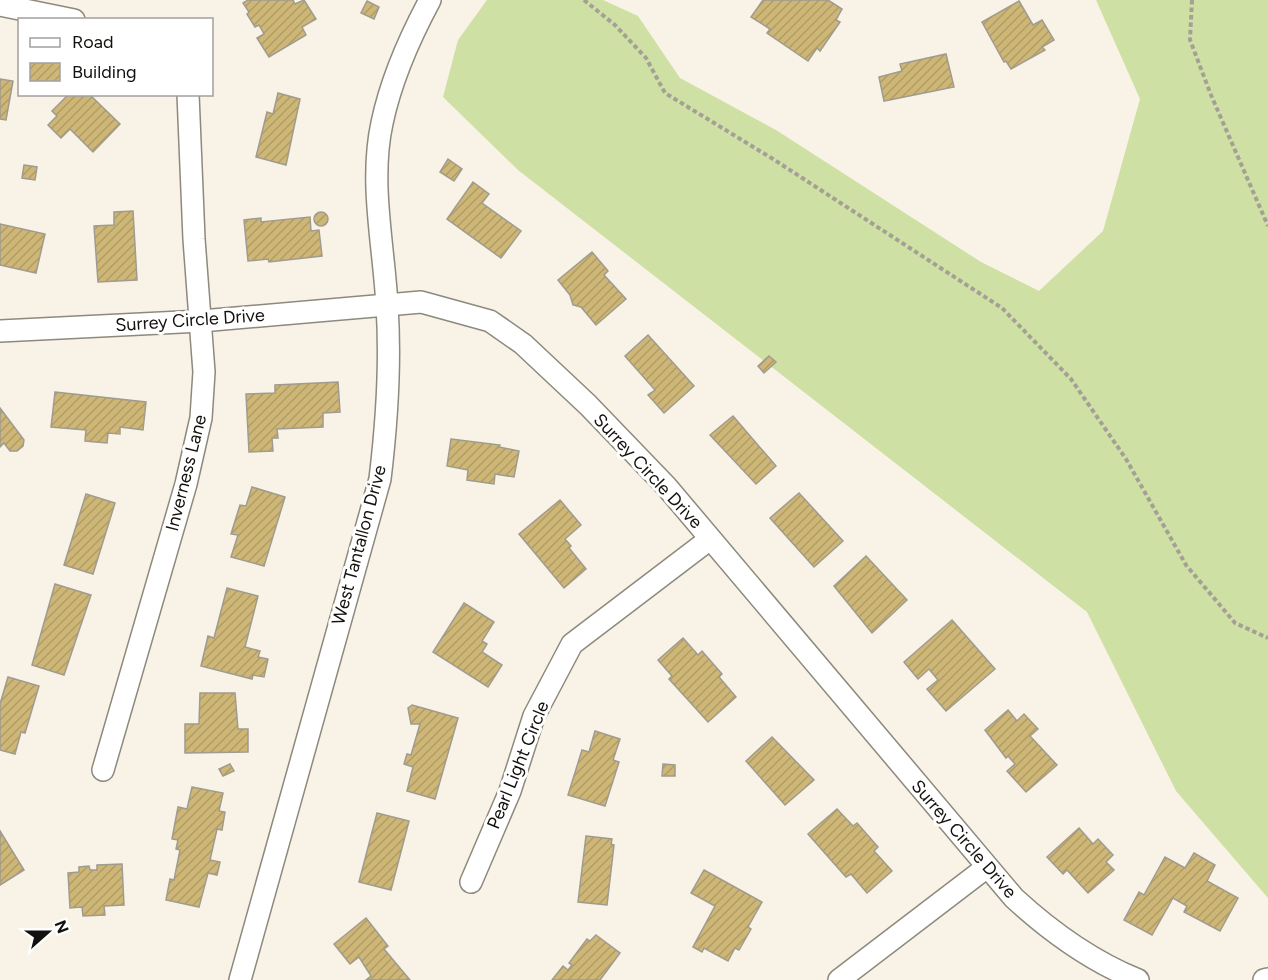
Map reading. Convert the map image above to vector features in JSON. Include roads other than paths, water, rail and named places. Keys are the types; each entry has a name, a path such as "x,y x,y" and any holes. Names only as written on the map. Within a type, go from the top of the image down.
{"street":[{"name":"West Tantallon Drive","path":"240,980 380,479 388,410 387,303 378,215 381,125 410,38 430,0"},
{"path":"0,4 65,18"},
{"name":"Inverness Lane","path":"103,770 186,484 201,418 204,372 188,96"},
{"name":"Surrey Circle Drive","path":"0,331 201,321 387,303 421,302 490,321 508,332 588,405 666,486 1014,898 1039,921 1106,967 1138,980"},
{"name":"Pearl Light Circle","path":"471,882 510,791 534,716 572,645 710,539"},
{"path":"839,980 987,867"}]}
